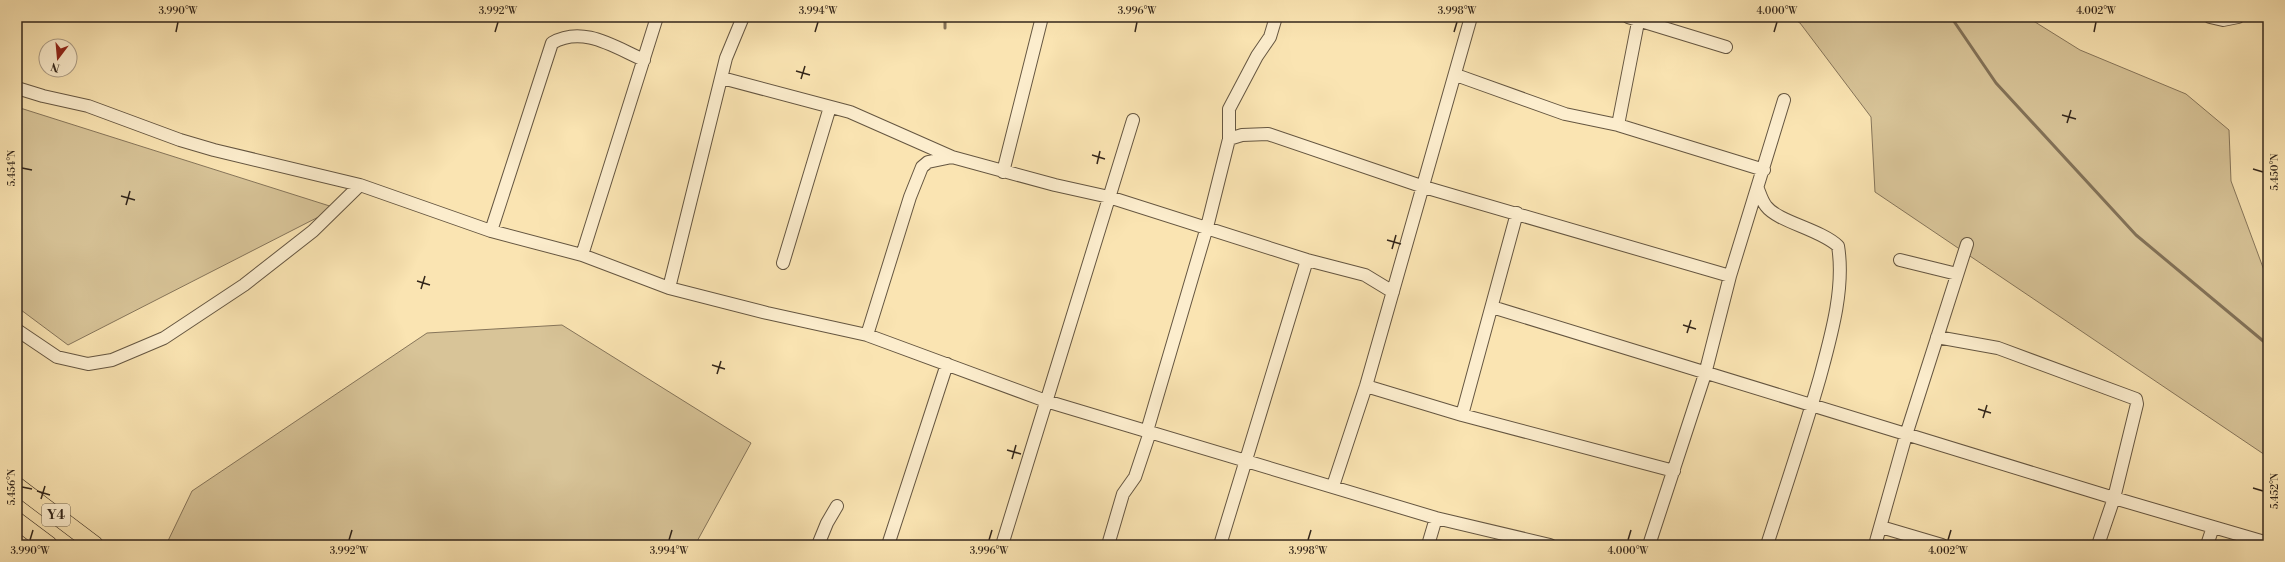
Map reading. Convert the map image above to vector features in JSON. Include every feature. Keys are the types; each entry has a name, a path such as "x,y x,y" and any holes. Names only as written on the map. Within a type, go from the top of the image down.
{"highway":[{"name":"Y4","path":"17,486 95,545"},
{"name":"Y4","path":"17,521 49,545"}],"street":[{"path":"582,255 657,17"},
{"path":"669,288 726,58 743,17"},
{"path":"1003,172 1042,17"},
{"path":"1108,545 1123,494 1135,477 1207,227 1229,139 1229,109 1257,56 1270,37 1276,17"},
{"path":"1333,486 1366,386 1456,75 1471,17"},
{"path":"2210,17 2223,20 2238,17"},
{"path":"1618,125 1635,18 1726,48"},
{"path":"491,231 552,43 574,35 588,36 644,60"},
{"path":"1456,75 1565,114 1618,125 1764,170"},
{"path":"722,78 830,108 850,112 952,157 1003,172 1086,193 1109,197 1307,260 1365,276 1393,292"},
{"path":"17,88 43,96 88,106 180,140 214,150 360,185 491,231 582,255 669,288 767,313 867,335 1046,401 1246,459 1436,518 1550,545"},
{"path":"1649,545 1705,374 1730,276 1764,170 1784,100"},
{"path":"783,263 830,108"},
{"path":"1002,545 1133,120"},
{"path":"1229,139 1242,135 1268,134 1424,187 1730,276"},
{"path":"867,335 910,197 922,167 928,162 952,157"},
{"path":"17,331 57,357 88,364 112,360 164,338 244,285 313,231 360,185"},
{"path":"1758,189 1765,205 1773,212 1829,238 1838,246 1840,257 1834,323 1812,406 1767,545"},
{"path":"1462,415 1517,213"},
{"path":"1875,545 1906,435 1967,244"},
{"path":"1220,545 1307,260"},
{"path":"1900,260 1957,274"},
{"path":"1492,308 2114,498 2268,543"},
{"path":"1937,337 1998,348 2136,399 2137,404 2114,498 2098,545"},
{"path":"888,545 947,364"},
{"path":"1366,386 1462,415 1674,471"},
{"path":"818,545 827,523 837,506"},
{"path":"1428,545 1436,518"},
{"path":"1881,527 1942,545"},
{"path":"2208,545 2213,527"}],"shaded area":[{"path":"1790,17 2027,17 2080,50 2186,94 2229,130 2231,181 2268,281 2268,457 1875,192 1871,117 1800,23"},
{"path":"17,107 336,208 68,345 17,307"},
{"path":"562,325 751,443 695,545 166,545 192,491 427,333"}],"waterway":[{"path":"945,17 945,28"},
{"path":"1951,17 1996,83 2136,235 2268,345"}]}
